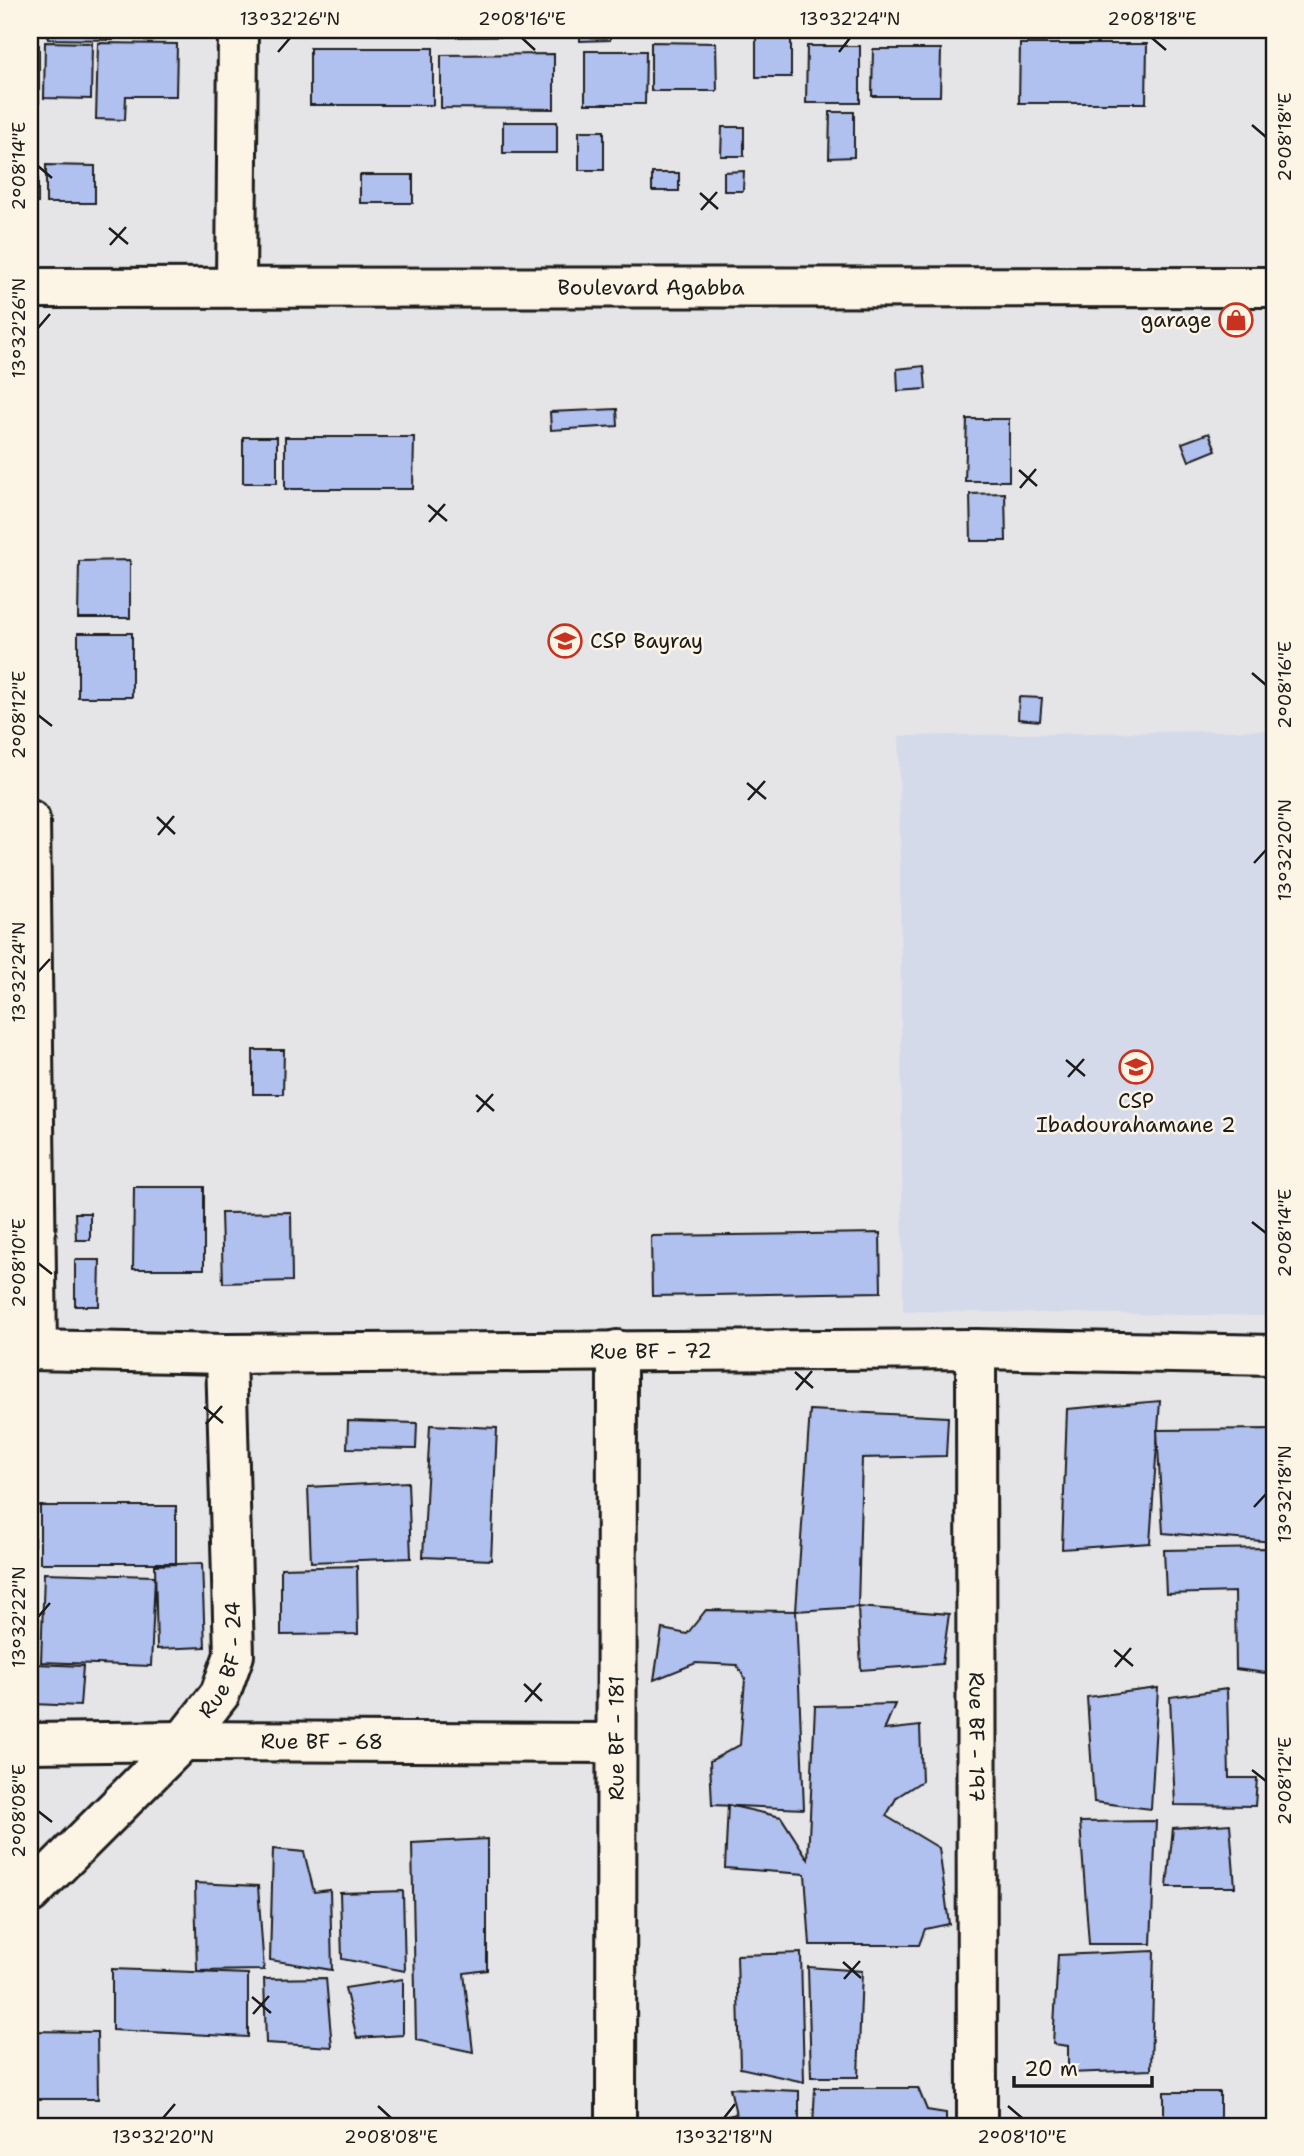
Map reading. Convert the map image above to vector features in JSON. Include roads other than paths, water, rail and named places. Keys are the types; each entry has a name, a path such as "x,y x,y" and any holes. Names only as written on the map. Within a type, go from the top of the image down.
{"street":[{"path":"236,287 238,30"},
{"name":"Boulevard Agabba","path":"30,288 1274,287"},
{"path":"30,820 33,1350"},
{"name":"Rue BF - 72","path":"33,1350 226,1354 976,1349 1274,1354"},
{"name":"Rue BF - 197","path":"976,1349 977,2126"},
{"name":"Rue BF - 181","path":"616,2126 617,1350"},
{"name":"Rue BF - 24","path":"30,1894 183,1741 220,1694 234,1655 226,1354"},
{"name":"Rue BF - 68","path":"30,1743 616,1742"}],"place":[{"name":"garage","path":"1236,320"},
{"name":"CSP Bayray","path":"565,641"},
{"name":"CSP Ibadourahamane 2","path":"1136,1067"}]}
